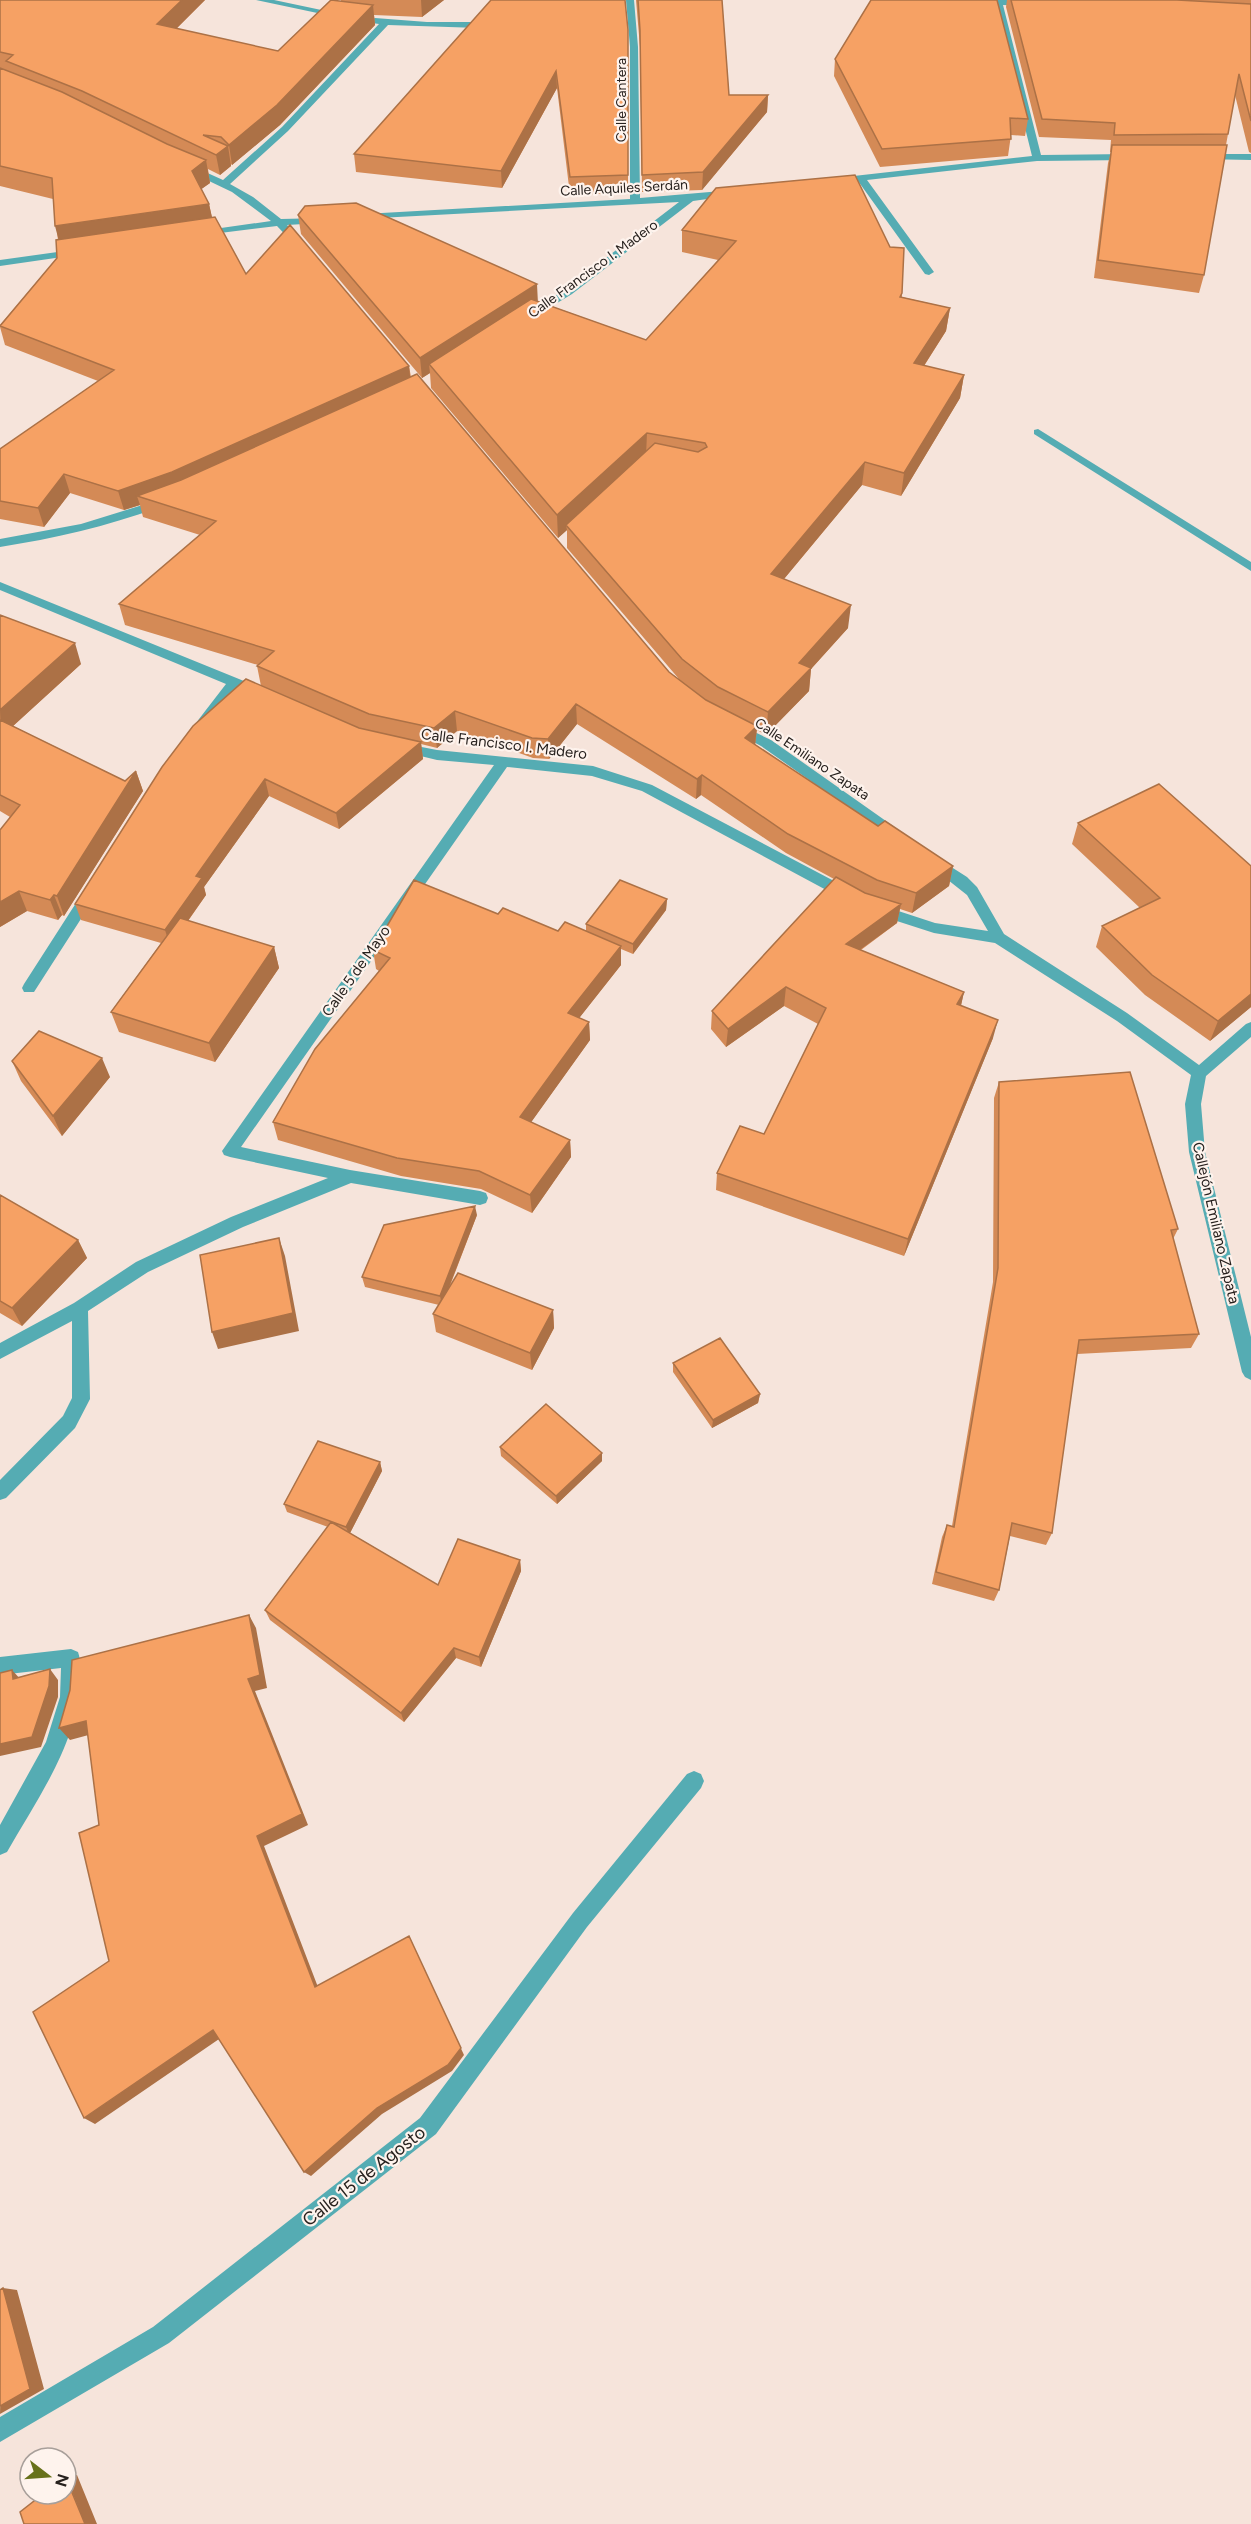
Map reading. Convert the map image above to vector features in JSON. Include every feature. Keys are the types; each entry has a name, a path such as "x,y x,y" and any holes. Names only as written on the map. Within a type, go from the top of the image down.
{"street":[{"path":"260,0 355,17"},
{"name":"Calle Cantera","path":"630,0 634,47 635,200"},
{"path":"1033,4 997,1 1036,158"},
{"path":"365,19 386,22 479,25"},
{"path":"225,183 285,129 386,22"},
{"path":"826,182 1036,158 1144,157"},
{"path":"1191,157 1251,157"},
{"path":"175,162 225,183 282,222 305,250"},
{"path":"860,178 929,272"},
{"name":"Calle Aquiles Serdán","path":"353,218 690,198 747,191"},
{"name":"Calle Francisco I. Madero","path":"519,323 568,292 690,198"},
{"path":"189,236 282,222 329,219"},
{"path":"0,263 84,251"},
{"path":"1038,432 1251,567"},
{"path":"0,543 54,536 113,521 171,500"},
{"path":"0,586 276,700"},
{"path":"194,735 234,682"},
{"name":"Calle Emiliano Zapata","path":"730,724 766,743 962,881 972,891 999,938 1122,1017 1198,1073"},
{"name":"Calle Francisco I. Madero","path":"391,745 437,755 594,771 647,788 863,903 934,928 999,938"},
{"name":"Calle 5 de Mayo","path":"350,1176 230,1151 503,762"},
{"path":"29,988 98,882"},
{"path":"1198,1073 1251,1028"},
{"name":"Callejón Emiliano Zapata","path":"1198,1073 1193,1104 1197,1152 1251,1372"},
{"path":"0,1352 80,1308 142,1267 237,1221 350,1176 480,1198"},
{"path":"0,1492 69,1422 81,1399 80,1308"},
{"path":"0,1666 71,1658 70,1697 55,1746 0,1845"},
{"name":"Calle 15 de Agosto","path":"0,2430 160,2335 428,2126 580,1920 694,1781"}],"building":[{"path":"0,0 182,0 157,24 278,51 331,0 373,5 277,105 229,145 221,137 203,135 228,146 216,155 82,91 6,61 13,55 0,52"},
{"path":"491,0 625,0 628,30 628,175 570,177 556,71 501,171 354,154"},
{"path":"638,0 722,0 729,95 768,95 703,172 642,175"},
{"path":"871,0 997,0 1028,119 1010,118 1011,139 882,149 835,59"},
{"path":"1011,0 1177,0 1251,4 1251,121 1239,74 1228,134 1114,135 1115,123 1042,119"},
{"path":"0,68 62,92 167,144 206,160 192,171 209,204 55,226 52,178 0,166"},
{"path":"1112,145 1227,145 1204,275 1098,260"},
{"path":"855,175 890,247 904,248 900,297 950,308 914,363 964,375 904,473 865,462 771,574 851,605 799,663 811,668 768,712 718,687 682,659 566,525 655,443 698,452 707,447 705,443 647,433 557,515 429,364 531,299 646,340 736,241 682,230 716,188"},
{"path":"356,203 537,284 420,358 298,215 305,206"},
{"path":"215,217 246,274 290,225 409,366 172,472 118,491 64,474 38,508 0,501 0,449 114,370 0,326 57,258 56,240"},
{"path":"417,374 669,672 706,700 757,726 745,738 878,826 885,821 953,866 916,893 877,880 788,834 702,775 697,779 576,704 548,739 532,738 455,711 434,728 369,714 257,666 274,651 119,604 216,521 137,496 181,480"},
{"path":"0,615 75,643 0,710"},
{"path":"246,679 359,728 421,742 336,813 265,779 196,876 202,878 165,930 75,904 162,767 193,726"},
{"path":"0,720 125,781 136,771 57,896 54,895 50,900 19,891 0,902 0,830 20,805 0,795"},
{"path":"1159,784 1251,866 1251,994 1218,1021 1152,975 1102,926 1160,898 1078,823"},
{"path":"836,877 865,893 901,904 846,944 964,992 957,1004 998,1020 908,1239 717,1173 740,1126 764,1134 826,1008 786,987 728,1029 712,1011"},
{"path":"414,880 498,914 503,908 558,931 565,922 621,946 568,1013 589,1022 520,1117 570,1140 530,1195 479,1171 397,1158 273,1122 315,1049 390,958 373,950"},
{"path":"620,880 667,899 633,944 586,924"},
{"path":"180,918 274,947 209,1043 111,1012"},
{"path":"39,1031 102,1058 53,1116 12,1061"},
{"path":"1130,1072 1178,1229 1171,1230 1199,1334 1079,1340 1052,1533 1012,1523 999,1590 936,1572 947,1525 954,1527 998,1268 999,1082"},
{"path":"0,1195 78,1240 12,1308 0,1301"},
{"path":"475,1206 440,1296 362,1277 384,1225"},
{"path":"279,1238 293,1313 212,1332 200,1255"},
{"path":"458,1273 553,1310 530,1353 433,1314"},
{"path":"720,1338 760,1394 713,1420 673,1363"},
{"path":"546,1404 602,1453 556,1496 500,1447"},
{"path":"318,1441 380,1462 346,1527 284,1504"},
{"path":"331,1522 438,1585 458,1539 520,1560 479,1657 454,1648 401,1713 265,1610"},
{"path":"249,1615 260,1675 248,1679 302,1814 257,1836 315,1987 409,1936 461,2048 448,2065 377,2108 304,2172 213,2030 84,2118 33,2012 109,1961 79,1833 99,1825 86,1721 59,1728 70,1690 72,1660"},
{"path":"50,1669 49,1686 32,1737 0,1744 0,1673 12,1670 13,1679"},
{"path":"3,2288 30,2389 0,2406 0,2290"},
{"path":"28,2506 78,2506 85,2524 24,2524 20,2512"}]}
